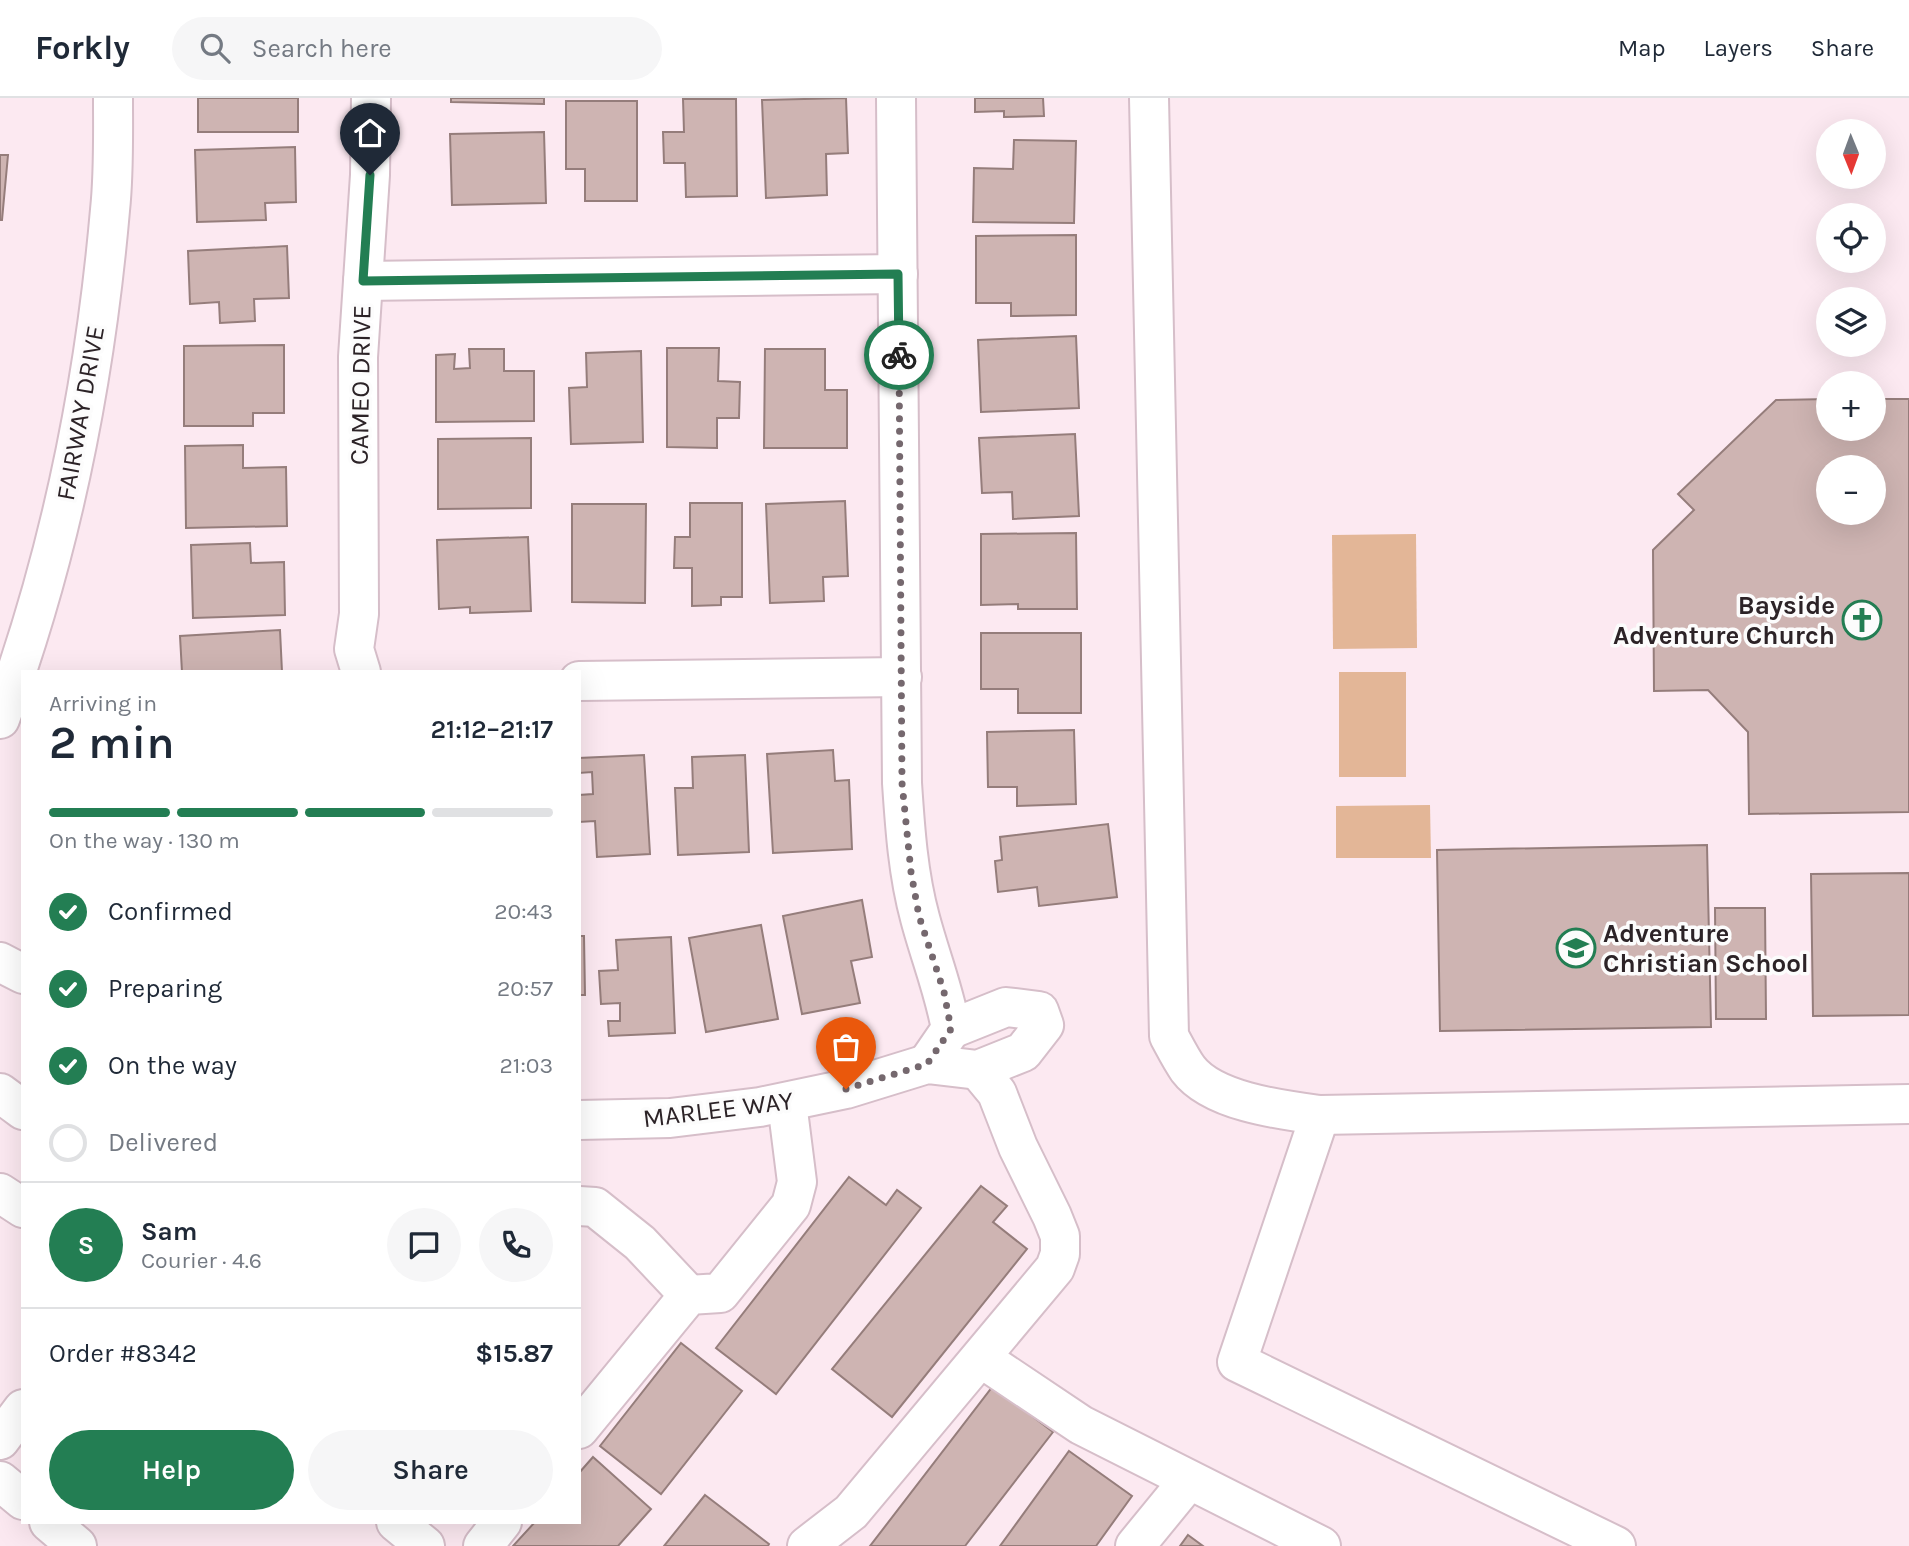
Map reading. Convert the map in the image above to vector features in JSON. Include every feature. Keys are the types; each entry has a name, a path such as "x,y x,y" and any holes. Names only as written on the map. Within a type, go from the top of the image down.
{"street":[{"name":"FAIRWAY DRIVE","path":"0,719 42,589 66,499 79,428 99,314 111,207 113,98"},
{"name":"CAMEO DRIVE","path":"360,670 355,649 359,614 358,357 370,175 371,98"},
{"path":"896,98 902,783 911,872 919,916 944,992 951,1029"},
{"path":"1149,98 1169,1036 1189,1072 1218,1092 1261,1107 1320,1115 1909,1104"},
{"path":"363,281 898,274"},
{"path":"581,681 902,677"},
{"path":"0,962 21,973"},
{"path":"807,1546 851,1513 1046,1281 1060,1254 1060,1236 1052,1216 1018,1147 997,1093 978,1070 1023,1052 1044,1025 1039,1011 1006,1007 951,1029 927,1064"},
{"name":"MARLEE WAY","path":"581,1121 670,1118 787,1102 846,1089 927,1064 978,1070"},
{"path":"0,1093 21,1109"},
{"path":"581,1427 689,1295 720,1293 791,1205 797,1182 787,1102"},
{"path":"1320,1115 1237,1362 1616,1546"},
{"path":"0,1193 21,1207"},
{"path":"581,1206 595,1208 640,1242 689,1295"},
{"path":"981,1358 1081,1425 1321,1546"},
{"path":"0,1440 21,1412"},
{"path":"1135,1546 1189,1480"},
{"path":"0,1481 21,1498"},
{"path":"51,1524 77,1546"},
{"path":"398,1524 425,1546"},
{"path":"483,1546 500,1524"}],"shaded area":[{"path":"1416,534 1417,648 1333,649 1332,535"},
{"path":"1339,672 1406,672 1406,777 1339,777"},
{"path":"1430,805 1431,858 1336,858 1336,806"}],"building":[{"path":"198,98 298,98 298,132 198,132"},
{"path":"451,98 544,98 544,104 451,102"},
{"path":"846,98 848,153 826,154 827,195 766,198 762,100"},
{"path":"975,98 1043,98 1044,116 1004,117 1004,111 975,112"},
{"path":"683,99 736,99 737,196 686,197 685,163 664,163 663,132 684,132"},
{"path":"566,101 637,101 637,201 585,201 585,169 566,169"},
{"path":"544,132 546,203 452,205 450,134"},
{"path":"1014,140 1076,141 1074,223 973,222 974,168 1013,169"},
{"path":"295,147 296,202 265,203 266,220 197,222 195,150"},
{"path":"0,155 8,155 2,220 0,220"},
{"path":"1076,235 1076,315 1011,316 1011,303 976,303 976,236"},
{"path":"287,246 289,298 254,299 255,321 220,323 219,302 190,304 188,251"},
{"path":"1076,336 1079,408 981,412 978,340"},
{"path":"284,345 284,413 253,413 253,426 184,426 184,346"},
{"path":"667,348 719,348 718,381 740,382 739,418 717,418 717,448 667,447"},
{"path":"469,349 504,349 504,371 534,371 534,421 436,422 436,355 455,354 454,369 470,368"},
{"path":"765,349 825,349 825,390 847,390 847,448 764,448"},
{"path":"641,351 643,442 571,444 569,388 587,387 586,353"},
{"path":"1816,399 1816,441 1886,441 1886,399 1909,399 1909,812 1749,814 1748,732 1708,690 1654,691 1653,550 1694,510 1678,494 1776,400"},
{"path":"1075,434 1079,516 1013,519 1012,492 982,493 979,438"},
{"path":"531,438 531,508 438,509 438,439"},
{"path":"243,445 243,468 286,467 287,526 186,528 185,446"},
{"path":"845,501 848,576 823,577 824,601 770,603 766,504"},
{"path":"690,503 742,503 742,597 721,597 721,605 692,606 692,568 674,568 675,537 690,537"},
{"path":"572,504 646,504 645,603 572,602"},
{"path":"1076,533 1077,609 1018,609 1018,604 981,605 981,534"},
{"path":"528,537 531,611 470,613 470,607 439,609 437,540"},
{"path":"250,543 251,563 284,562 285,615 193,618 191,545"},
{"path":"280,630 282,670 182,670 180,636"},
{"path":"981,633 1081,633 1081,713 1018,713 1018,689 981,689"},
{"path":"1074,730 1076,804 1017,806 1017,787 988,787 987,732"},
{"path":"833,750 835,781 849,780 852,849 773,853 767,754"},
{"path":"644,755 650,854 597,857 595,821 581,822 581,795 593,794 592,772 581,773 581,758"},
{"path":"745,755 749,852 678,855 675,788 693,788 692,757"},
{"path":"1108,824 1117,897 1039,906 1037,887 998,892 995,861 1002,860 1000,837"},
{"path":"1707,845 1711,1027 1440,1031 1437,850"},
{"path":"1909,873 1909,1015 1813,1016 1811,874"},
{"path":"862,900 872,957 851,961 860,1003 802,1014 783,916"},
{"path":"1715,908 1765,908 1766,1019 1716,1019"},
{"path":"761,925 778,1019 706,1032 689,938"},
{"path":"581,936 584,936 585,995 581,995"},
{"path":"671,937 675,1033 609,1036 608,1021 620,1021 620,1003 601,1004 599,971 618,970 616,940"},
{"path":"849,1177 886,1205 897,1190 921,1208 776,1394 716,1348"},
{"path":"981,1186 1007,1206 993,1222 1027,1249 892,1417 832,1369"},
{"path":"681,1343 742,1391 661,1494 600,1446"},
{"path":"993,1386 1053,1432 965,1546 870,1546"},
{"path":"1069,1451 1132,1496 1096,1546 1000,1546"},
{"path":"593,1457 651,1509 618,1546 513,1546 533,1524 581,1524 581,1471"},
{"path":"705,1495 769,1544 768,1546 664,1546"},
{"path":"1188,1535 1203,1546 1180,1546"}],"way so far":[{"path":"846,1089 927,1064 951,1029 944,992 919,916 905,828 902,783 899,355"}],"place":[{"name":"Bayside Adventure Church","path":"1862,620"},
{"name":"Adventure Christian School","path":"1576,948"}],"route":[{"path":"370,175 363,281 898,274 899,355"}]}
